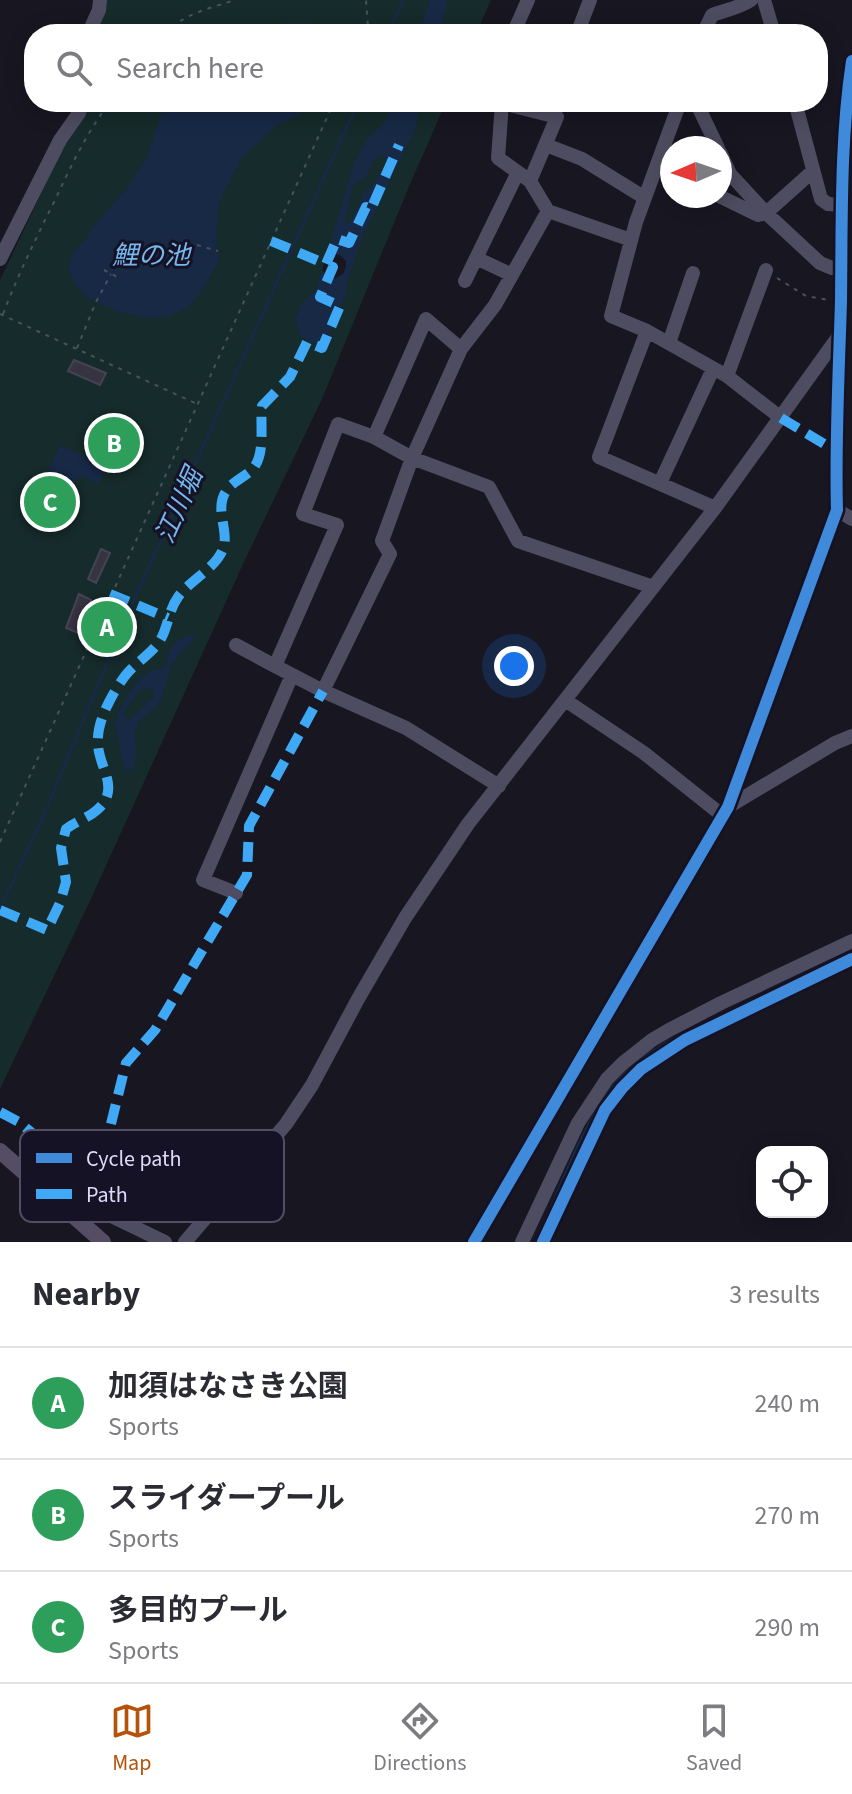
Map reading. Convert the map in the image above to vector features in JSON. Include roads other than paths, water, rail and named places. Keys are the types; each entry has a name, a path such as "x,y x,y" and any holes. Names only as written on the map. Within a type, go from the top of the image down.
{"main road":[{"path":"0,1151 20,1169"},
{"path":"80,1222 103,1242"}],"street":[{"path":"93,24 100,0"},
{"path":"517,24 528,0"},
{"path":"581,24 590,0"},
{"path":"708,24 712,15 739,8 751,0"},
{"path":"764,0 771,24"},
{"path":"478,1241 726,812 837,510 841,205 846,99 852,61"},
{"path":"0,259 64,132 79,112"},
{"path":"501,112 498,158 524,176 548,211 631,240"},
{"path":"537,112 557,117"},
{"path":"465,281 524,176 546,145 558,112"},
{"path":"676,112 631,240 611,316 647,331 727,376 781,418"},
{"path":"701,112 712,136"},
{"path":"798,112 821,199 828,204 841,205"},
{"path":"546,145 582,159 645,198"},
{"path":"762,214 813,171"},
{"path":"732,176 762,214 820,263 841,268"},
{"path":"732,201 762,214"},
{"path":"323,691 390,554 382,541 412,458 461,349 495,305 548,211"},
{"path":"476,258 512,275"},
{"path":"727,376 766,270"},
{"path":"669,343 693,273"},
{"path":"374,437 426,319 461,349"},
{"path":"647,331 599,457 715,508"},
{"path":"281,1130 306,1095 405,918 468,824 715,508 839,336"},
{"path":"660,483 713,369"},
{"path":"275,666 337,525 303,514 338,424 374,437 412,458 489,487 518,541 653,587"},
{"path":"837,510 852,519"},
{"path":"236,645 323,691 406,728 499,786"},
{"path":"236,893 203,880 292,675"},
{"path":"565,700 726,812"},
{"path":"726,812 835,743 852,736"},
{"path":"522,1242 578,1123 601,1088 623,1063 669,1030 852,941"},
{"path":"124,1222 165,1242"},
{"path":"185,1242 202,1222"}],"water":[{"path":"430,0 447,0 442,24 422,24"},
{"name":"鯉の池","path":"162,112 303,112 275,126 240,160 219,202 216,237 219,260 190,306 169,317 144,317 119,312 86,297 73,281 68,267 74,251 129,186 148,155"},
{"path":"389,112 419,112 414,132 364,234 346,285 346,294 324,347 301,338 295,319 303,302 316,290 354,163 366,141 385,122","holes":["383,155 387,162 376,181 363,194 352,220 347,224 353,185 365,178 375,158"]},
{"path":"60,445 91,459 90,462 105,470 97,483 82,476 77,478 51,533 25,520"},
{"path":"195,634 192,642 171,665 162,698 139,721 134,735 137,752 134,766 128,771 124,769 115,726 118,713 137,683 148,673 165,667 174,644","holes":["146,688 154,691 154,696 129,720 123,713 139,691"]}],"waterway":[{"name":"江川堀","path":"392,24 403,0"},
{"name":"江川堀","path":"0,909 46,810 125,620 354,112"},
{"path":"536,1242 589,1123 625,1074 655,1050 689,1031 852,953"}],"place":[{"name":"スライダープール","path":"114,443"},
{"name":"多目的プール","path":"50,502"},
{"name":"加須はなさき公園","path":"107,627"}]}
